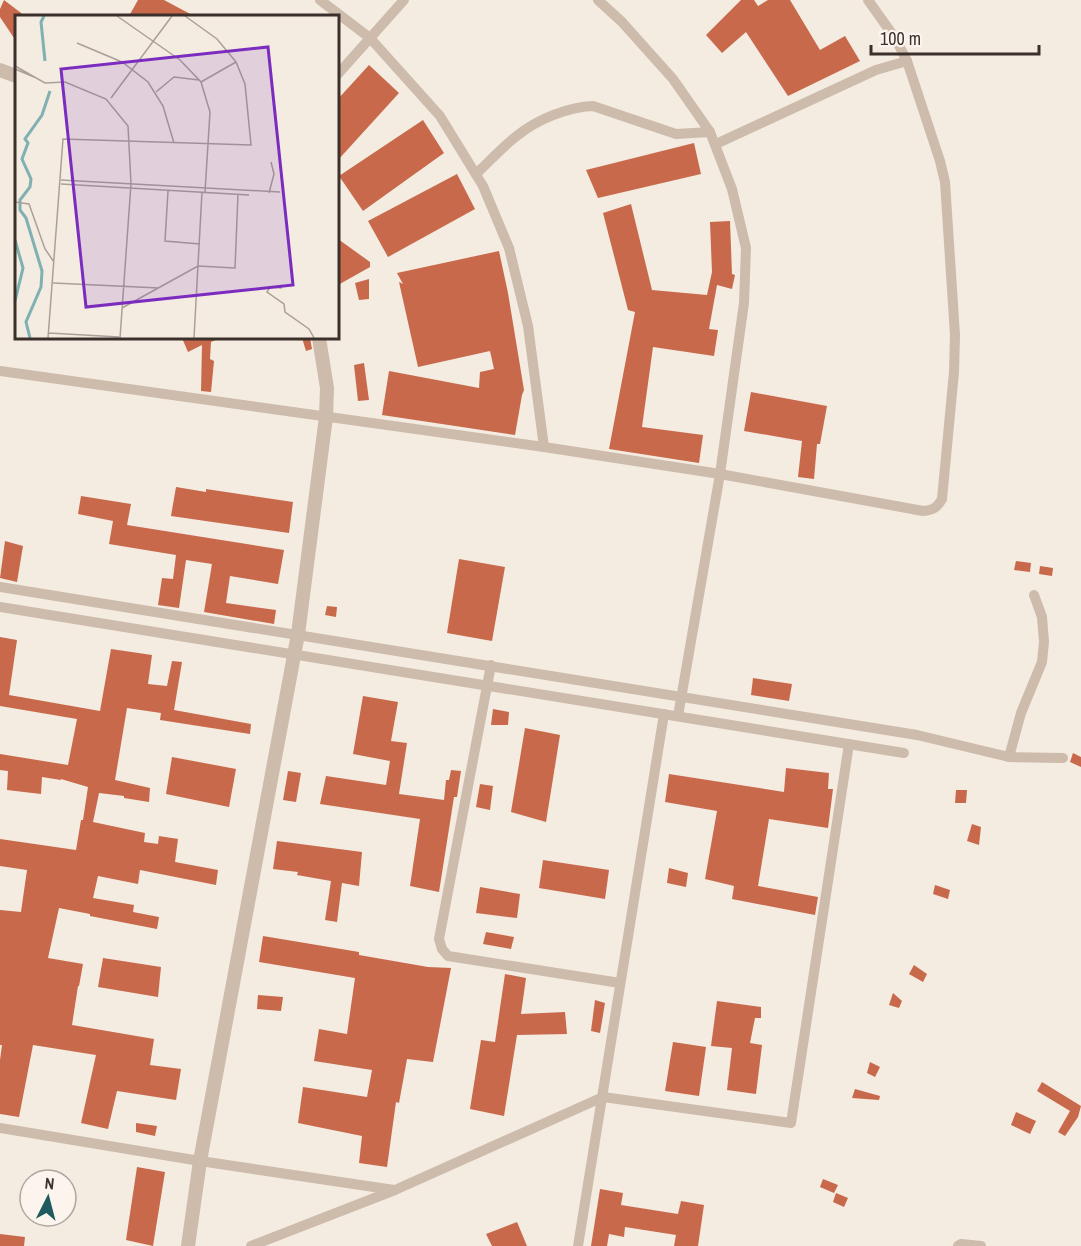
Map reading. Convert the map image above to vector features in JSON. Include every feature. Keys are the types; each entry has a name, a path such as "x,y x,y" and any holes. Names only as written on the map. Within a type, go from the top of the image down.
{"street":[{"path":"320,0 370,38 440,116 483,186 509,248 528,326 544,447"},
{"path":"339,73 404,0"},
{"path":"598,0 622,22 673,79 710,132 732,189 746,248 744,303 720,474 678,716"},
{"path":"0,371 544,447 720,474 923,511 938,507 942,499 954,372 955,335 945,182 940,160 907,61 895,38 868,0"},
{"path":"716,144 876,69 907,61"},
{"path":"0,70 15,76"},
{"path":"476,174 518,134 554,115 580,106 593,106 676,134 710,132"},
{"path":"188,1246 200,1161 298,634 326,417 327,388 319,339"},
{"path":"0,586 917,735 1009,757 1063,758"},
{"path":"1009,757 1021,713 1042,662 1044,642 1042,617 1034,594"},
{"path":"0,607 904,753"},
{"path":"491,665 439,939 442,950 448,956 620,983"},
{"path":"578,1246 664,714"},
{"path":"251,1246 395,1190 603,1097 791,1123 849,744"},
{"path":"0,1128 395,1190"},
{"path":"958,1246 961,1244 981,1246"}],"building":[{"path":"4,0 24,15 15,15 15,40 0,17 0,9"},
{"path":"138,0 164,0 192,15 130,15"},
{"path":"741,0 754,0 758,6 768,0 790,0 820,50 845,36 860,61 788,96 746,32 722,53 706,35"},
{"path":"369,65 399,93 339,159 339,98"},
{"path":"423,120 444,153 363,211 339,176"},
{"path":"694,143 701,174 598,198 586,170"},
{"path":"457,174 475,209 388,257 368,221"},
{"path":"631,204 652,290 707,295 712,272 710,222 730,221 732,274 735,275 732,289 717,285 709,329 718,330 714,356 653,347 642,427 703,435 699,463 609,449 635,312 628,310 603,213"},
{"path":"339,240 370,262 370,267 339,284"},
{"path":"499,251 524,390 515,435 382,415 389,371 479,388 480,372 494,369 490,351 418,367 399,282 403,284 397,273"},
{"path":"369,279 369,299 359,300 355,283"},
{"path":"182,339 218,339 211,342 210,359 214,361 211,392 201,391 202,345 188,352"},
{"path":"302,339 310,339 312,349 306,351"},
{"path":"364,363 369,400 358,401 354,365"},
{"path":"751,392 827,406 820,444 817,444 814,479 798,477 802,441 744,431"},
{"path":"176,487 206,492 206,489 293,502 289,533 171,516"},
{"path":"81,496 131,504 127,525 284,550 278,584 230,576 226,603 276,610 274,624 204,612 212,564 186,560 179,608 158,605 162,578 173,579 176,555 109,544 113,521 78,514"},
{"path":"5,541 23,546 17,582 0,578"},
{"path":"459,559 505,567 492,641 447,633"},
{"path":"1016,561 1031,563 1030,572 1014,570"},
{"path":"1040,566 1053,568 1052,576 1039,574"},
{"path":"327,606 337,607 336,617 325,615"},
{"path":"0,637 17,640 9,695 100,711 111,649 152,655 148,684 167,686 172,661 182,662 174,710 251,724 250,734 160,720 161,713 127,708 115,780 150,788 149,802 99,793 93,822 145,833 144,842 158,844 159,836 178,839 175,862 218,870 216,885 140,870 138,884 98,876 93,898 134,905 133,912 159,917 157,929 59,908 48,958 83,964 72,1025 154,1039 150,1065 181,1069 176,1100 117,1091 108,1129 81,1123 96,1055 33,1045 19,1117 0,1114 2,1045 0,1045 0,910 21,912 27,870 0,866 0,839 76,850 88,787 61,779 42,777 41,794 7,790 8,771 0,770 0,754 68,765 77,719 0,706"},
{"path":"753,678 792,684 789,701 751,695"},
{"path":"363,696 398,702 391,741 407,743 399,794 444,800 446,780 449,780 451,770 461,771 457,797 454,797 439,892 410,886 420,819 320,804 326,776 386,785 390,761 353,754"},
{"path":"493,709 509,712 508,725 491,725"},
{"path":"525,728 560,735 546,822 511,812"},
{"path":"1073,753 1081,757 1081,767 1070,762"},
{"path":"172,757 236,769 229,807 166,794"},
{"path":"786,768 829,773 828,789 833,789 828,828 769,819 758,886 818,897 815,915 732,899 734,886 705,879 717,811 665,802 669,774 784,792"},
{"path":"288,771 301,773 296,802 283,800"},
{"path":"480,784 493,786 490,810 476,807"},
{"path":"956,790 967,790 966,803 955,803"},
{"path":"972,824 981,827 979,845 967,841"},
{"path":"277,841 362,852 359,886 342,883 337,922 325,920 331,881 297,875 298,872 273,869"},
{"path":"543,860 609,870 605,899 539,888"},
{"path":"669,868 688,873 686,887 667,883"},
{"path":"935,885 950,890 948,899 933,894"},
{"path":"480,887 520,894 517,918 476,913"},
{"path":"486,932 514,937 511,949 483,944"},
{"path":"263,936 359,952 359,955 428,967 451,968 433,1062 407,1059 399,1103 396,1102 387,1167 359,1163 362,1136 298,1123 303,1087 367,1097 372,1070 314,1061 319,1029 347,1034 355,978 259,962"},
{"path":"103,958 161,967 158,997 98,987"},
{"path":"914,965 927,974 923,982 909,974"},
{"path":"505,974 526,978 521,1014 565,1012 567,1034 517,1035 504,1116 470,1109 481,1040 495,1042"},
{"path":"893,993 902,1001 899,1008 889,1005"},
{"path":"258,995 283,997 281,1011 257,1009"},
{"path":"595,1000 605,1003 600,1033 591,1031"},
{"path":"717,1001 761,1007 761,1018 755,1018 750,1043 762,1045 756,1094 727,1090 732,1048 711,1046"},
{"path":"673,1042 706,1047 699,1096 665,1091"},
{"path":"870,1062 880,1067 875,1077 867,1073"},
{"path":"1042,1082 1081,1106 1078,1117 1065,1136 1058,1132 1070,1111 1037,1091"},
{"path":"855,1089 880,1096 879,1100 852,1098"},
{"path":"1016,1112 1036,1121 1030,1134 1011,1125"},
{"path":"136,1123 157,1126 155,1136 136,1132"},
{"path":"137,1167 165,1172 153,1246 126,1240"},
{"path":"823,1179 838,1185 834,1193 820,1187"},
{"path":"600,1189 623,1193 621,1205 678,1214 681,1201 704,1205 698,1246 674,1246 676,1235 625,1227 624,1237 609,1234 607,1246 591,1246"},
{"path":"836,1193 848,1198 844,1207 833,1202"},
{"path":"517,1222 527,1246 492,1246 486,1234"},
{"path":"0,1234 25,1237 24,1246 0,1246"}]}
